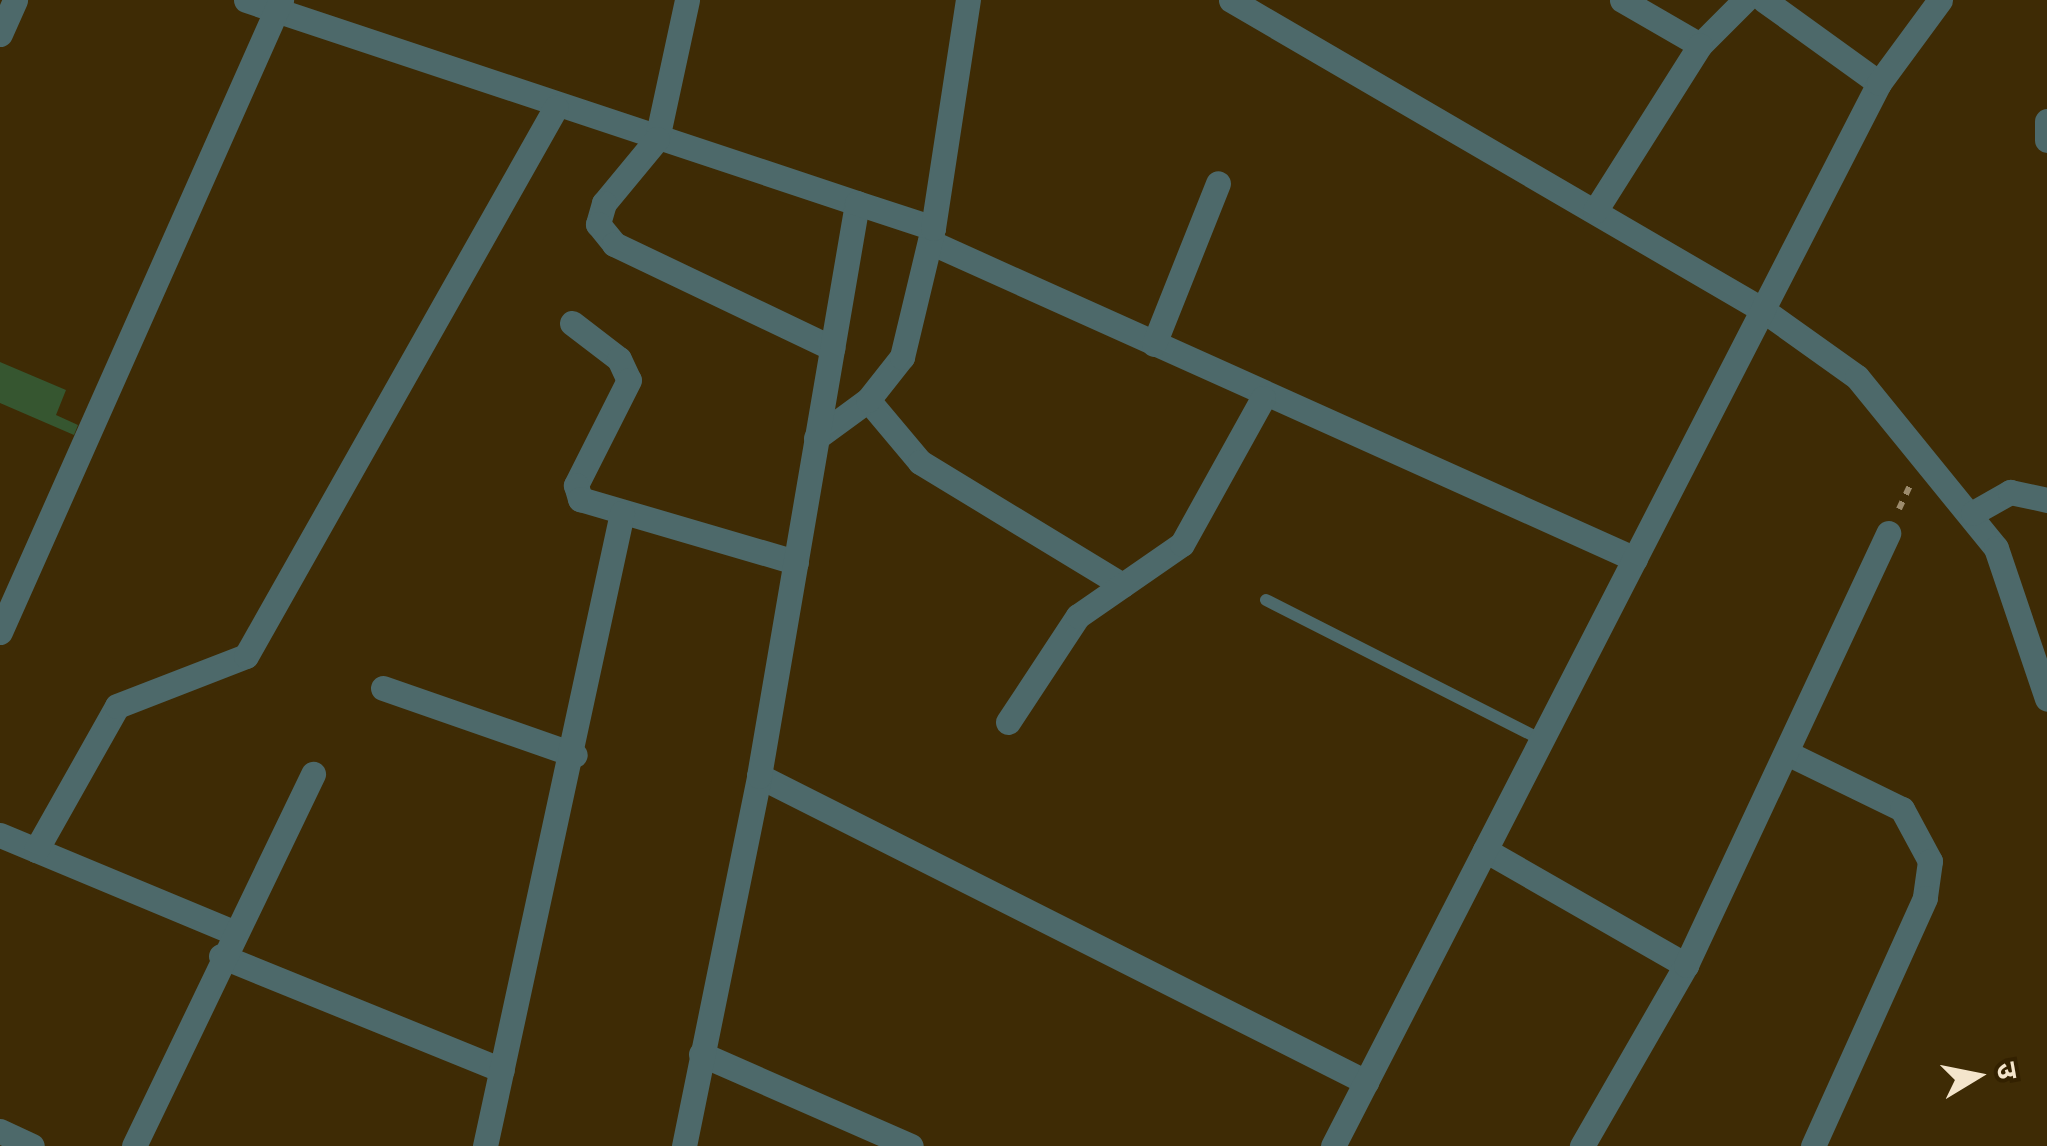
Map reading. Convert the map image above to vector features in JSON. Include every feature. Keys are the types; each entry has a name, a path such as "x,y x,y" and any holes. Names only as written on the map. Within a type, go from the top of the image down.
{"street":[{"path":"0,34 14,0"},
{"path":"246,0 279,5 556,107 857,202 1263,398 1635,559"},
{"path":"687,0 658,139 604,203 604,235 832,348"},
{"path":"816,438 868,400 914,332 968,0"},
{"path":"1231,0 1763,310 1857,377 1972,513 1996,548 2047,698"},
{"path":"1622,0 1700,45"},
{"path":"1595,211 1700,45 1745,0"},
{"path":"1764,0 1879,83"},
{"path":"1333,1146 1879,83 1940,0"},
{"path":"0,632 279,5"},
{"path":"36,850 117,706 246,656 556,107"},
{"path":"2047,121 2047,140"},
{"path":"1154,344 1218,182"},
{"path":"684,1146 760,776 857,202"},
{"path":"572,323 627,370 623,402 576,484 586,503 796,562"},
{"path":"1008,722 1078,616 1182,544 1263,398"},
{"path":"868,400 920,462 1122,585"},
{"path":"1972,513 2010,492 2047,500"},
{"path":"485,1146 575,756 622,513"},
{"path":"1582,1146 1686,965 1888,533"},
{"path":"382,688 575,756"},
{"path":"1787,753 1902,809 1930,861 1921,908 1814,1146"},
{"path":"134,1146 221,956 313,774"},
{"path":"760,776 1366,1082"},
{"path":"0,835 233,932"},
{"path":"1485,850 1686,965"},
{"path":"221,956 502,1070"},
{"path":"701,1054 912,1146"},
{"path":"0,1132 32,1146"}],"lane":[{"path":"1266,600 1542,740"}],"path":[{"path":"1888,533 1924,454"}],"building":[{"path":"0,362 66,390 56,415 78,425 74,435 0,403"}]}
